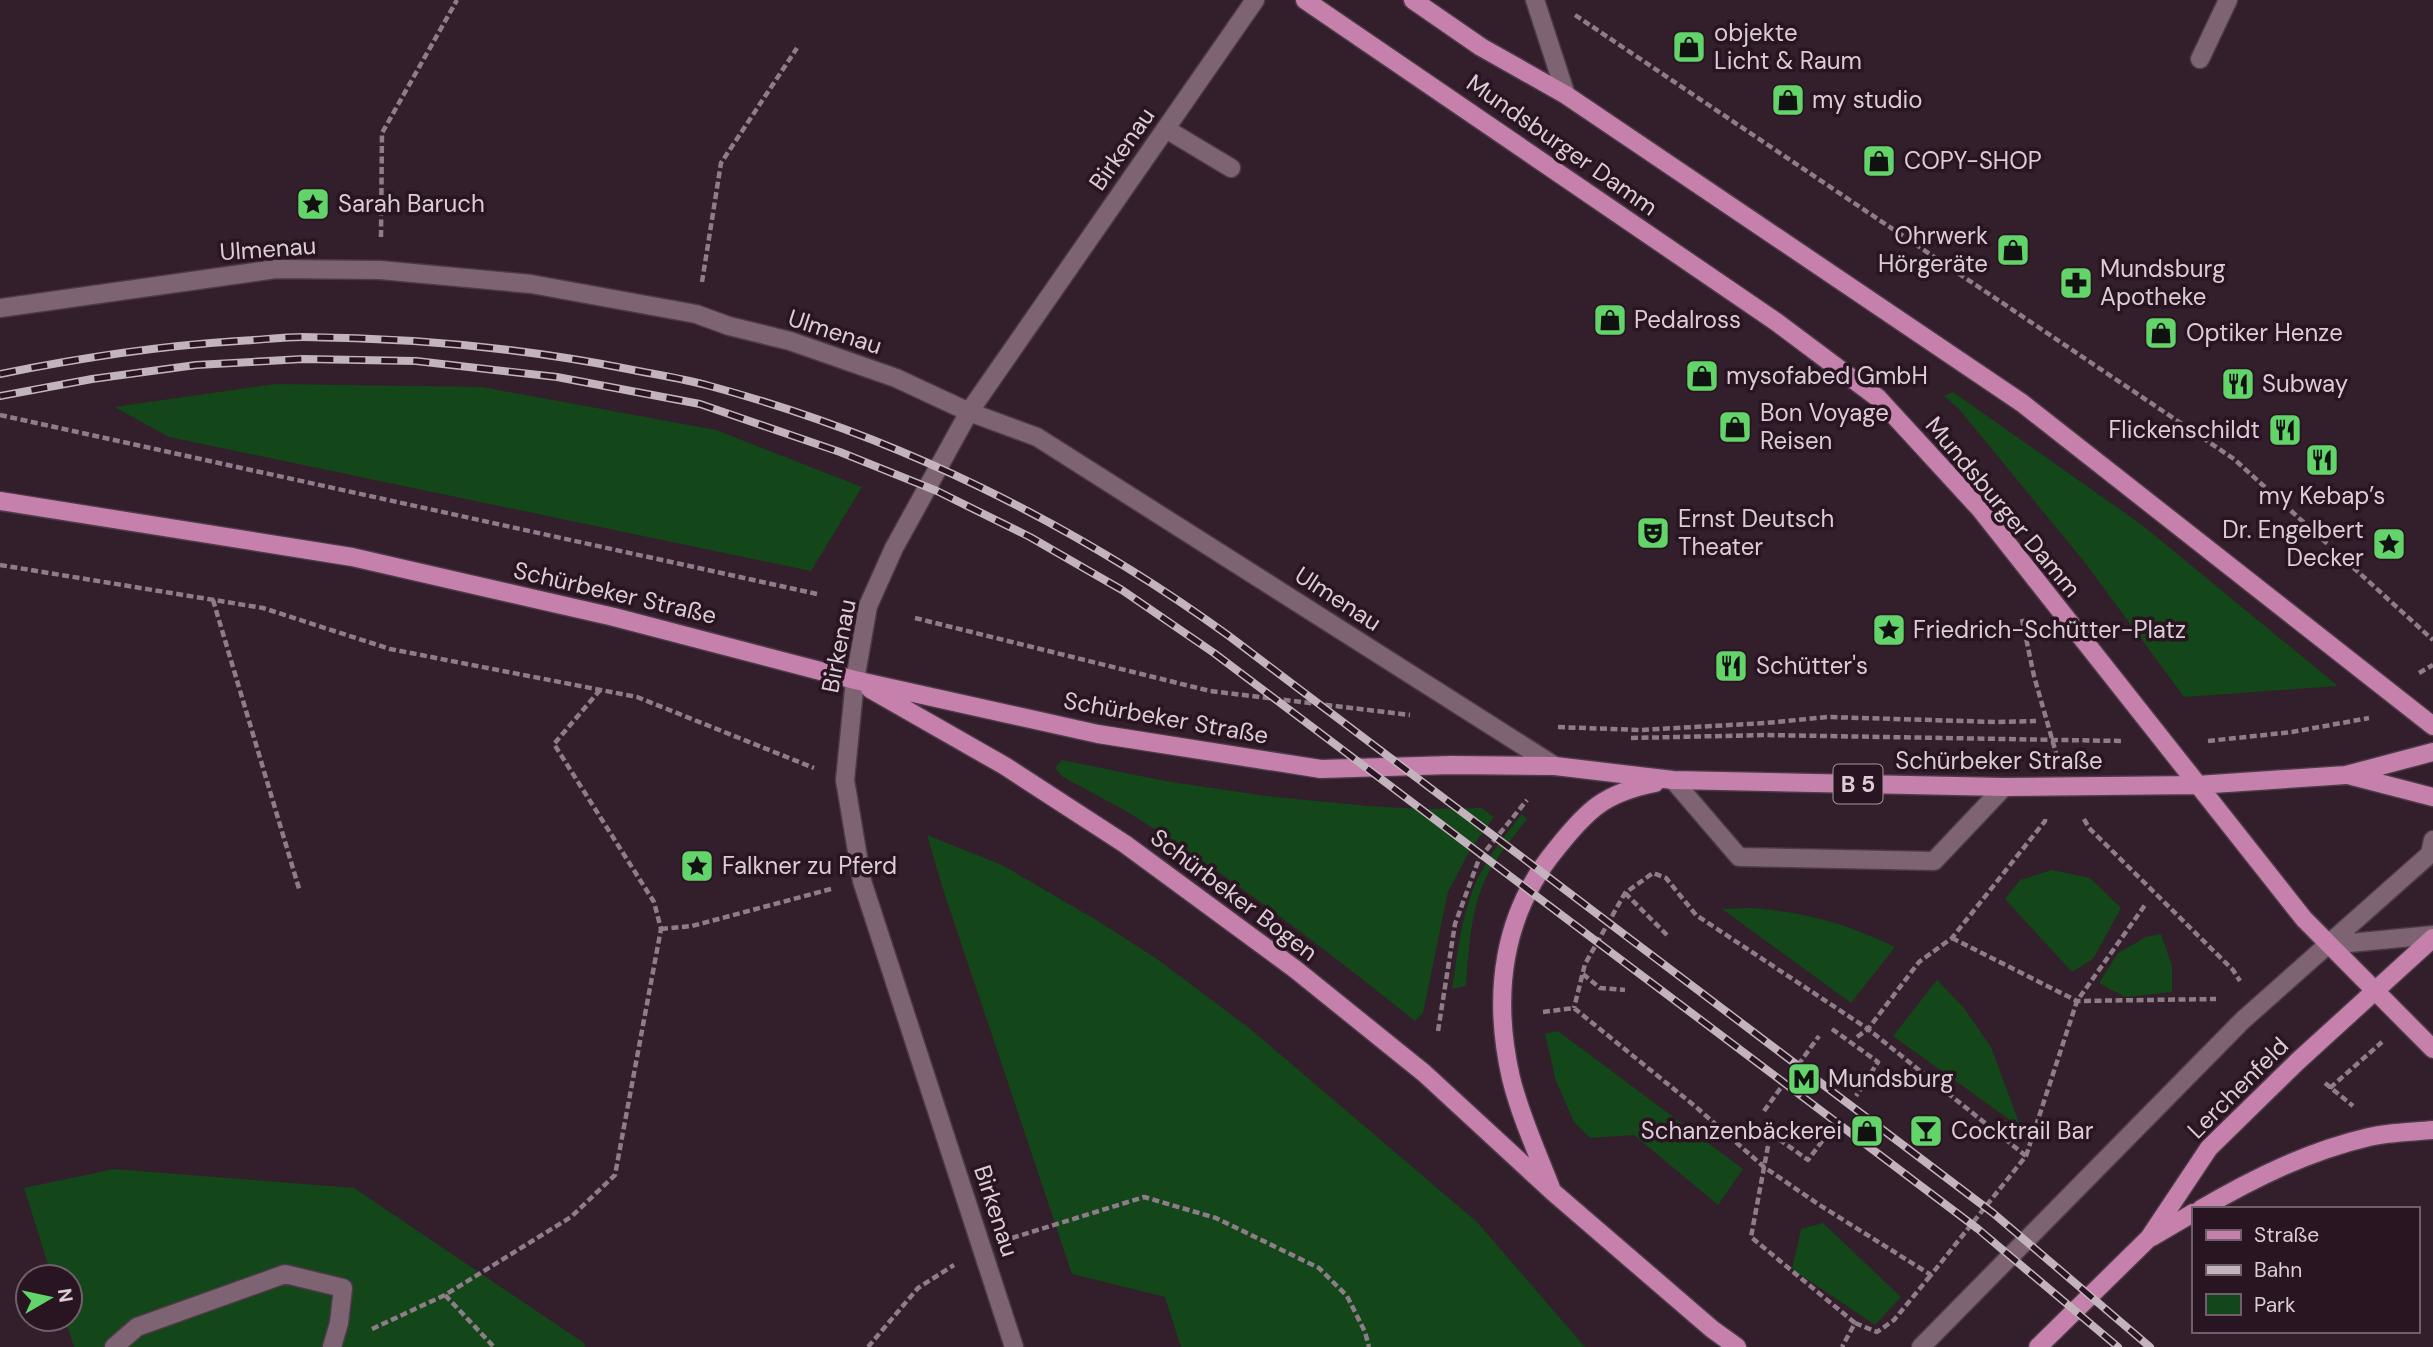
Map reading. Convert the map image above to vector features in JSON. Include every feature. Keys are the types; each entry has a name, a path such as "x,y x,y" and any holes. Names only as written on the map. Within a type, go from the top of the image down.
{"main road":[{"name":"Mundsburger Damm","path":"1305,0 1775,321 1878,398 1980,509 2304,919 2433,1049"},
{"name":"Mundsburger Damm","path":"1413,0 1481,47 1566,94 2022,403 2433,726"},
{"name":"Schürbeker Straße","path":"0,501 352,556 614,617 855,680 1098,734 1321,769 1451,765 1555,766 1673,780 2004,787 2197,785 2346,775"},
{"name":"Schürbeker Bogen","path":"855,680 1005,766 1125,844 1295,969 1424,1073 1553,1192 1712,1329 1737,1347"},
{"name":"B 5","path":"2346,775 2433,752"},
{"name":"B 5","path":"2346,775 2433,797"},
{"name":"Schürbeker Bogen","path":"1553,1192 1511,1078 1501,995 1511,931 1538,871 1575,825 1595,806 1619,792 1673,780"},
{"name":"Lerchenfeld","path":"2047,1344 2149,1238 2209,1148 2298,1061 2433,937"},
{"path":"2204,1207 2253,1178 2311,1155 2370,1137 2433,1130"},
{"path":"2149,1238 2192,1214"},
{"path":"1712,1329 1716,1347"}],"street":[{"name":"Birkenau","path":"1013,1347 862,881 845,780 855,680 868,607 894,548 969,412 1255,0"},
{"path":"1535,0 1566,94"},
{"path":"2200,59 2228,0"},
{"path":"1166,129 1231,168"},
{"name":"Ulmenau","path":"0,308 276,269 380,270 531,284 696,314 729,326 790,341 896,378 969,412 1037,436 1555,766"},
{"path":"1673,780 1738,857 1752,858 1934,861 2004,787"},
{"path":"1921,1347 2214,1048 2430,854 2433,840"},
{"path":"2329,945 2433,937"},
{"path":"114,1347 137,1327 285,1274 343,1288 339,1323 332,1347"}],"path":[{"path":"380,270 382,133 457,0"},
{"path":"1564,8 2234,459 2433,640"},
{"path":"696,314 721,163 797,48"},
{"path":"0,415 817,594"},
{"path":"0,565 263,608 390,649 637,697 845,780"},
{"path":"213,600 300,892"},
{"path":"915,618 1210,691 1413,715"},
{"path":"1626,738 1766,735 2216,741 2279,734 2377,716 2424,669 2433,665"},
{"path":"370,1330 445,1295 571,1217 615,1175 661,929 654,902 554,744 600,690"},
{"path":"1557,727 1640,730 1828,717 1997,723 2036,721"},
{"path":"1438,1031 1455,924 1479,859 1555,766"},
{"path":"1857,1037 1868,1029 1919,962 1952,938 2045,821 2043,786"},
{"path":"1574,1007 1586,964 1625,893 1653,873 1667,878 1696,915 1868,1029 2026,1156"},
{"path":"661,929 692,926 862,881"},
{"path":"1625,893 1667,935"},
{"path":"1768,1146 1751,1237 1855,1323 1877,1332 1894,1320 2026,1156 2077,1001 2145,905"},
{"path":"1952,938 2077,1001 2222,999"},
{"path":"1583,974 1600,988 1625,990"},
{"path":"1543,1012 1574,1007 1764,1167 1931,1275"},
{"path":"1832,1029 1878,1062 1856,1096"},
{"path":"1798,1065 1819,1036"},
{"path":"1797,1078 1808,1086"},
{"path":"1764,1111 1785,1082"},
{"path":"1762,1127 1808,1160 1829,1132"},
{"path":"868,1347 918,1288 982,1247 1144,1197 1216,1218 1320,1268 1347,1296 1365,1332 1369,1347"},
{"path":"445,1295 494,1347"},
{"path":"1842,1347 1855,1323"}],"green space":[{"path":"276,384 482,387 716,430 862,487 811,571 169,437 114,407"},
{"path":"1953,392 2142,525 2338,686 2184,697 2086,564 1959,409 1944,396"},
{"path":"1062,760 1165,781 1266,796 1368,806 1482,808 1494,817 1470,850 1448,892 1423,1013 1415,1021 1312,941 1206,864 1134,816 1063,777 1055,768"},
{"path":"1522,814 1527,819 1495,863 1481,891 1471,931 1466,986 1452,989 1469,900 1490,857"},
{"path":"927,835 1002,865 1098,921 1157,959 1249,1028 1477,1222 1585,1347 1181,1347 1165,1297 1072,1274"},
{"path":"2052,870 2090,878 2121,908 2093,959 2072,972 2005,899 2020,880"},
{"path":"1751,908 1790,912 1825,920 1895,947 1851,1003 1722,909"},
{"path":"2161,934 2172,966 2172,992 2125,997 2099,983 2118,953 2146,937"},
{"path":"1937,980 1964,1008 1991,1047 2021,1128 1893,1036"},
{"path":"1558,1031 1743,1169 1718,1205 1634,1135 1590,1138 1574,1122 1556,1081 1545,1034"},
{"path":"114,1169 354,1188 584,1343 585,1347 74,1347 70,1333 84,1333 84,1263 48,1263 24,1188"},
{"path":"1823,1223 1901,1297 1875,1325 1792,1269 1801,1229"}],"railway":[{"path":"0,374 148,349 287,337 386,339 469,346 592,362 701,384 779,406 915,457 1045,520 1170,595 1229,636 1993,1213 2150,1347"},
{"path":"0,396 92,379 196,365 303,359 416,361 557,377 700,404 840,452 937,491 1030,537 1122,590 1214,653 1978,1229 2118,1347"}],"place":[{"name":"objekte Licht & Raum","path":"1689,47"},
{"name":"my studio","path":"1788,100"},
{"name":"COPY-SHOP","path":"1879,161"},
{"name":"Sarah Baruch","path":"313,204"},
{"name":"Ohrwerk Hörgeräte","path":"2013,250"},
{"name":"Mundsburg Apotheke","path":"2076,283"},
{"name":"Pedalross","path":"1610,320"},
{"name":"Optiker Henze","path":"2161,333"},
{"name":"mysofabed GmbH","path":"1702,376"},
{"name":"Subway","path":"2238,384"},
{"name":"Bon Voyage Reisen","path":"1735,427"},
{"name":"Flickenschildt","path":"2285,430"},
{"name":"my Kebap’s","path":"2322,460"},
{"name":"Ernst Deutsch Theater","path":"1653,533"},
{"name":"Dr. Engelbert Decker","path":"2389,544"},
{"name":"Friedrich-Schütter-Platz","path":"1889,630"},
{"name":"Schütter's","path":"1731,666"},
{"name":"Falkner zu Pferd","path":"697,866"},
{"name":"Mundsburg","path":"1804,1079"},
{"name":"Schanzenbäckerei","path":"1867,1131"},
{"name":"Cocktrail Bar","path":"1926,1131"}]}
